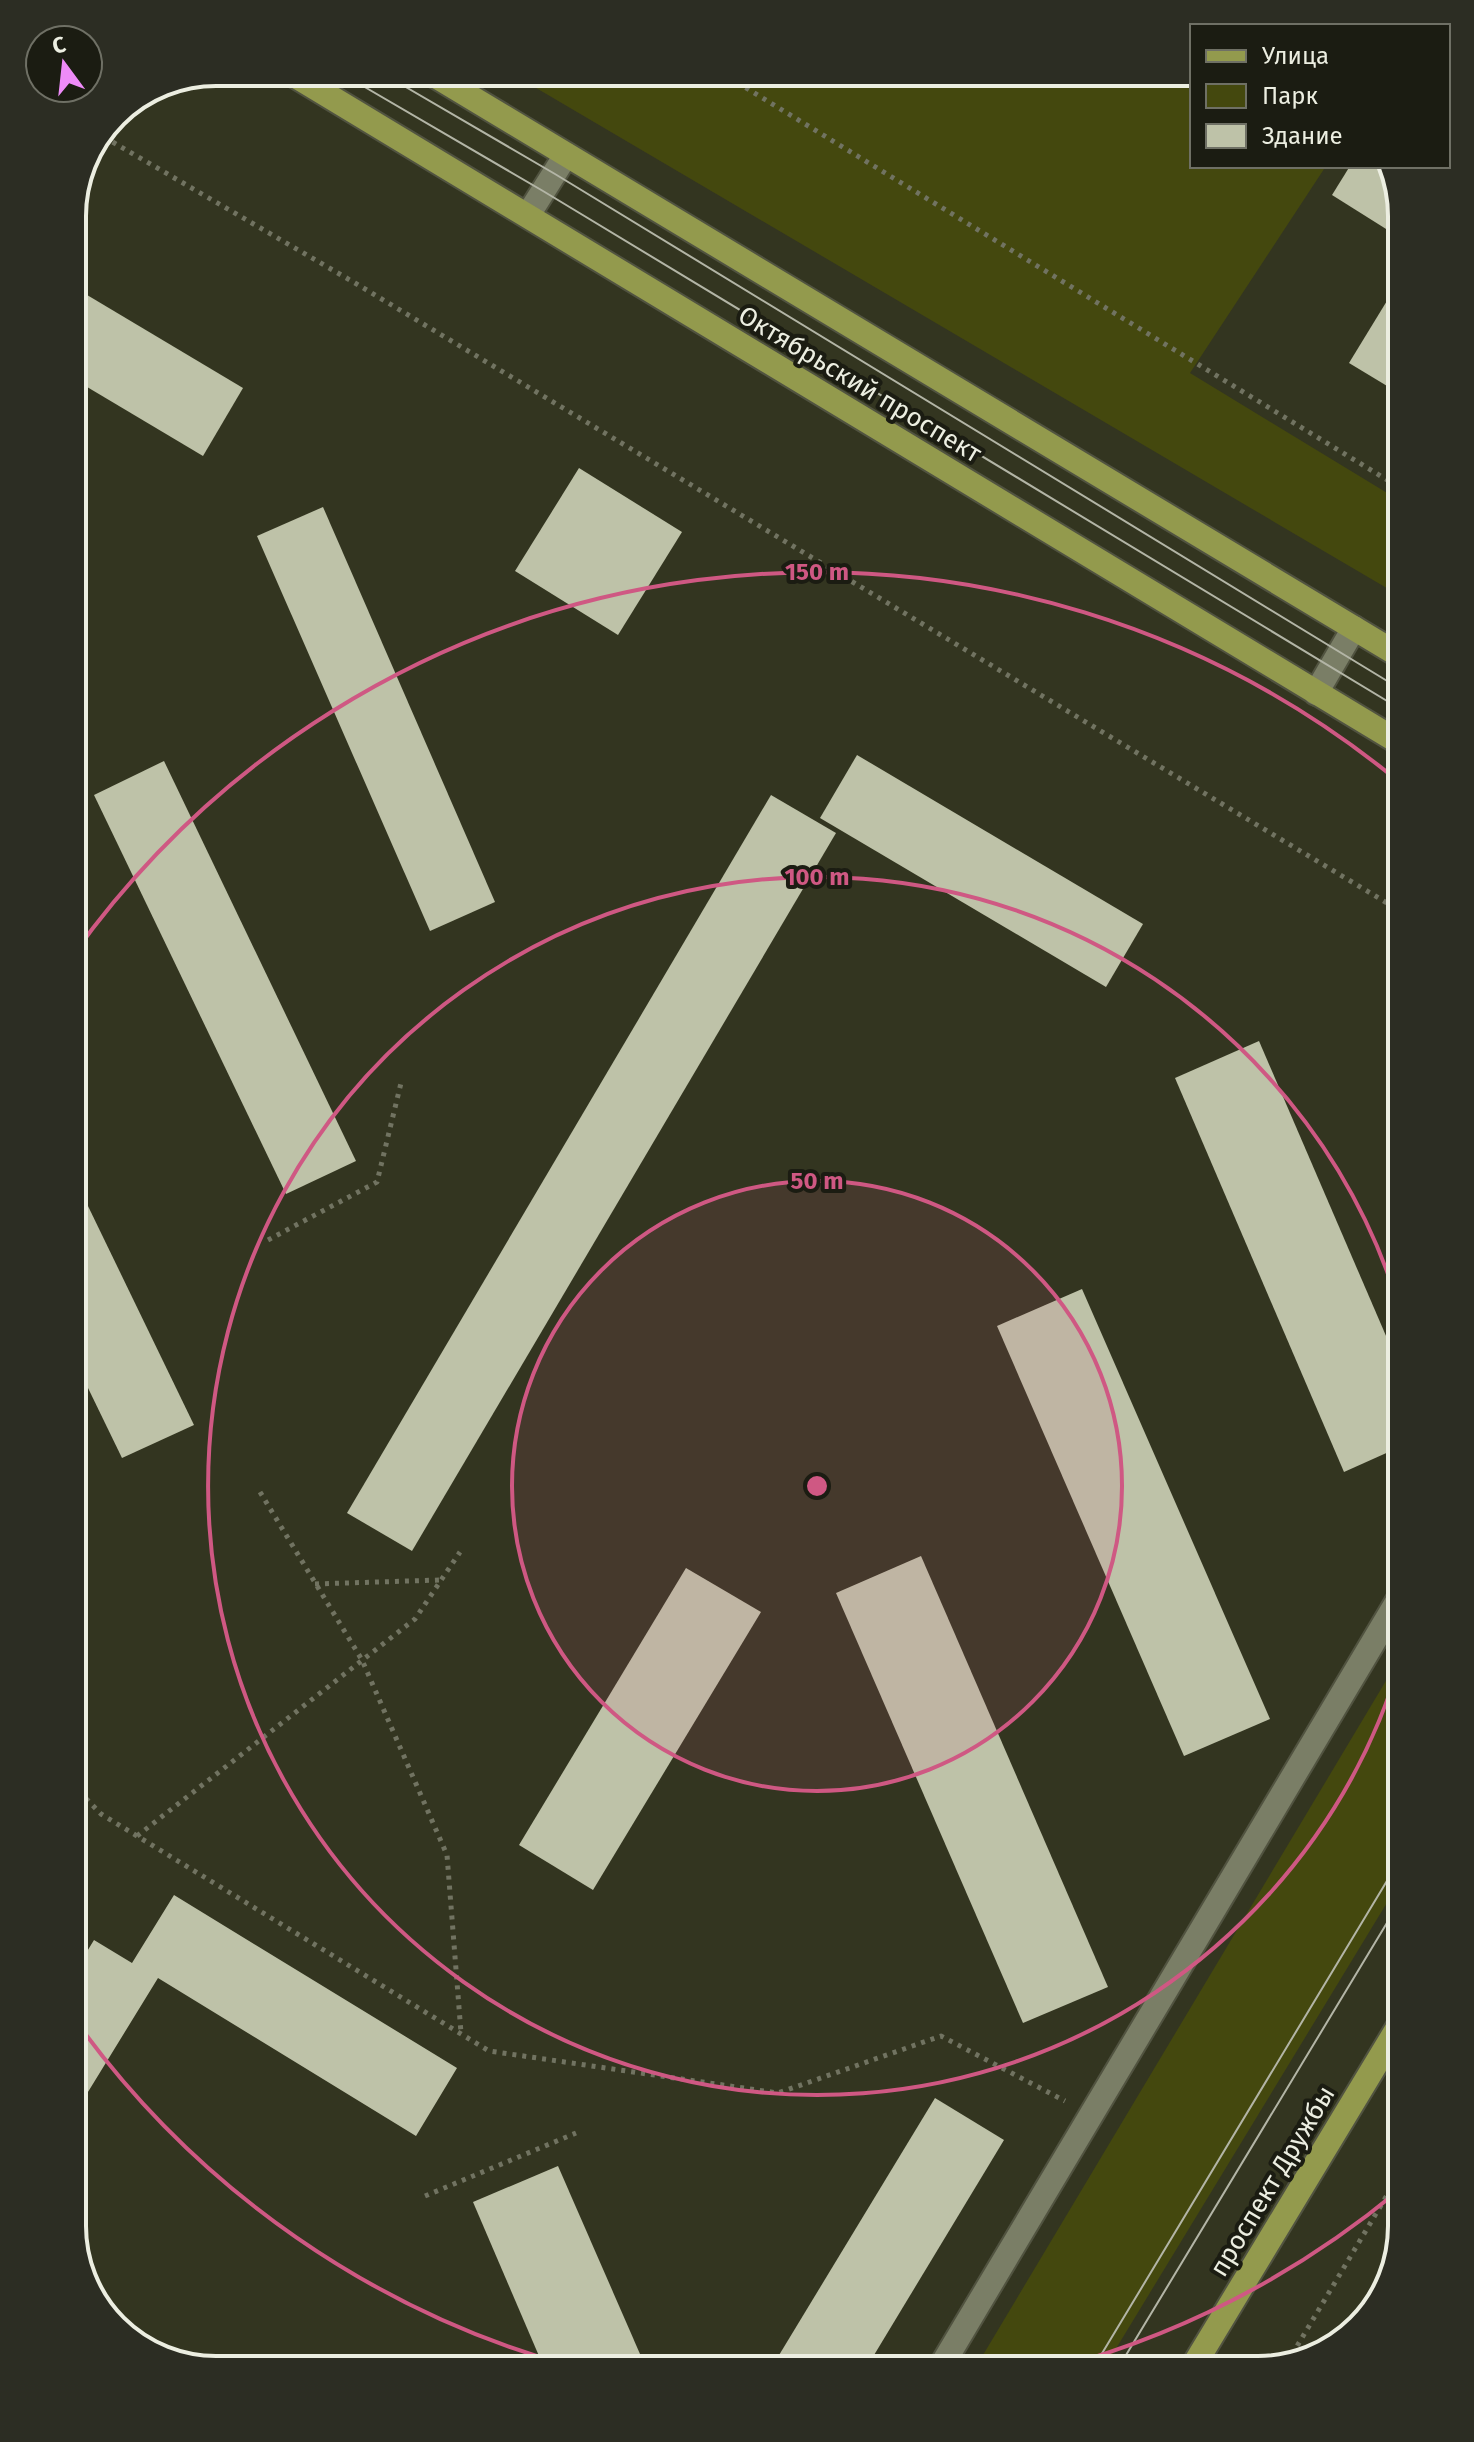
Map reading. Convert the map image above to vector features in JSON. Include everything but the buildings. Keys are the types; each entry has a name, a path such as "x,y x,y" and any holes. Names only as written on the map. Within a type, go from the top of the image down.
{"main road":[{"name":"Октябрьский проспект","path":"312,86 1388,736"},
{"name":"Октябрьский проспект","path":"452,86 1388,649"},
{"name":"проспект Дружбы","path":"1199,2356 1388,2044"}],"street":[{"path":"528,215 566,155"},
{"path":"1316,693 1354,628"},
{"path":"947,2356 1388,1617"}],"path":[{"path":"743,86 1388,480"},
{"path":"111,141 355,283 1388,904"},
{"path":"268,1240 377,1182 401,1083"},
{"path":"260,1492 362,1660 447,1855 461,2034"},
{"path":"137,1836 415,1619 460,1552"},
{"path":"315,1584 441,1580"},
{"path":"86,1798 101,1814 489,2051 778,2093 941,2036 1091,2115"},
{"path":"425,2196 576,2133"},
{"path":"1295,2350 1388,2193"}],"green space":[{"path":"533,86 1190,86 1190,168 1325,168 1190,373 1388,493 1388,589"},
{"path":"1388,1677 1388,1901 1112,2356 982,2356"}],"tram line":[{"path":"363,86 543,191 1388,702"},
{"path":"404,86 555,174 1388,681"},
{"path":"1100,2356 1388,1879"},
{"path":"1125,2356 1388,1921"}]}
